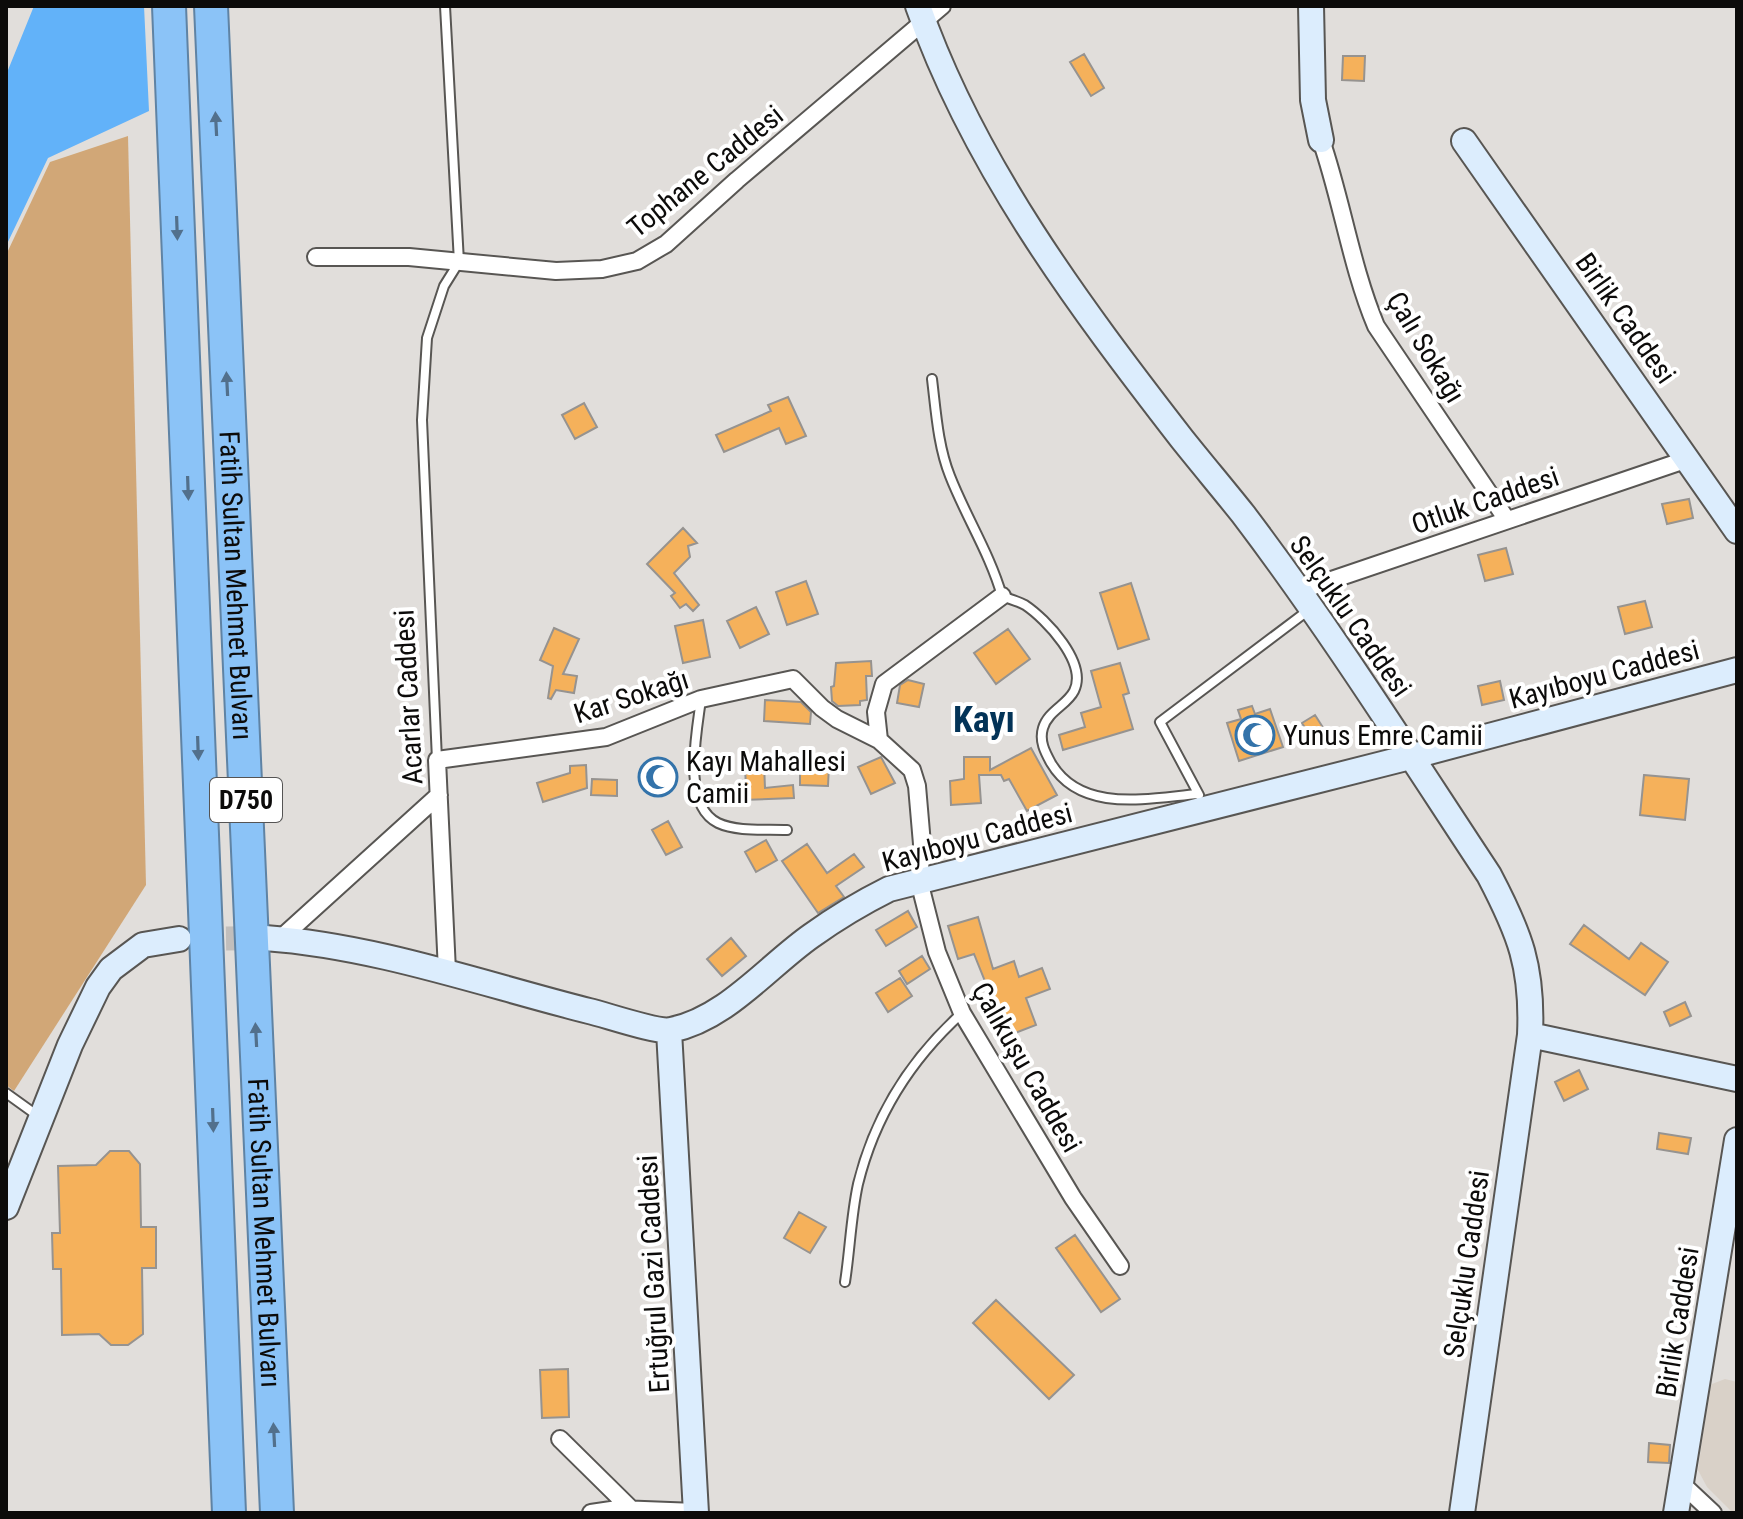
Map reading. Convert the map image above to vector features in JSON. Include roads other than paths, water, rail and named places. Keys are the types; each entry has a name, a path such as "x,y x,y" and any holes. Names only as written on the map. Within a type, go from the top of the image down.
{"highway":[{"name":"Fatih Sultan Mehmet Bulvarı","path":"169,6 229,1513"},
{"name":"Fatih Sultan Mehmet Bulvarı","path":"211,6 277,1513"}],"street":[{"name":"Tophane Caddesi","path":"316,257 409,257 556,271 602,269 637,261 666,244 921,14 942,6"},
{"path":"1311,6 1313,100 1321,140"},
{"name":"Selçuklu Caddesi","path":"921,14 975,136 1041,244 1101,332 1243,514 1305,600 1489,875 1513,920 1529,972 1530,1035 1462,1513"},
{"name":"Çalı Sokağı","path":"1321,140 1338,189 1364,298 1376,326 1507,520"},
{"name":"Birlik Caddesi","path":"1464,141 1737,531"},
{"name":"Otluk Caddesi","path":"1305,600 1507,520 1688,459"},
{"path":"879,740 876,712 884,684 1002,596"},
{"name":"Kayıboyu Caddesi","path":"669,1031 721,1008 809,937 852,907 889,889 1202,801 1410,757 1737,670"},
{"name":"Kar Sokağı","path":"437,760 606,737 701,699 793,679"},
{"name":"Çalıkuşu Caddesi","path":"793,679 837,719 879,740 912,770 917,786 922,844 919,881 937,952 962,1013 1073,1198 1120,1266"},
{"name":"Acarlar Caddesi","path":"437,760 447,971"},
{"path":"272,938 439,795"},
{"path":"272,938 344,948 447,971 669,1031"},
{"path":"6,1207 86,1008 111,969 143,945 179,939"},
{"name":"Ertuğrul Gazi Caddesi","path":"669,1031 696,1513"},
{"path":"1530,1035 1737,1079"},
{"name":"Birlik Caddesi","path":"1676,1513 1737,1140"},
{"path":"560,1439 631,1509"},
{"path":"1681,1483 1713,1513"},
{"path":"591,1513 631,1509 696,1513"}],"lane":[{"path":"445,6 459,262"},
{"name":"Acarlar Caddesi","path":"437,760 422,420 427,338 444,286 459,262"},
{"path":"932,379 941,448 949,473 997,576 1002,596 1025,605 1051,629 1073,657 1077,673 1074,691 1048,718 1042,729 1042,743 1058,774 1077,791 1096,797 1202,801 1160,722 1305,600"},
{"path":"701,699 694,773 704,810 717,822 731,827 787,830"},
{"path":"845,1282 858,1185 877,1124 921,1054 962,1013"},
{"path":"6,1093 41,1118"}],"water":[{"path":"34,6 144,6 149,111 48,158 6,246 6,75"}],"tunnel":[{"path":"190,939 265,938"}],"place":[{"name":"Yunus Emre Camii","path":"1255,735"},
{"name":"Kayı Mahallesi Camii","path":"658,777"}],"district":[{"name":"Kayı","path":"984,719"}]}
